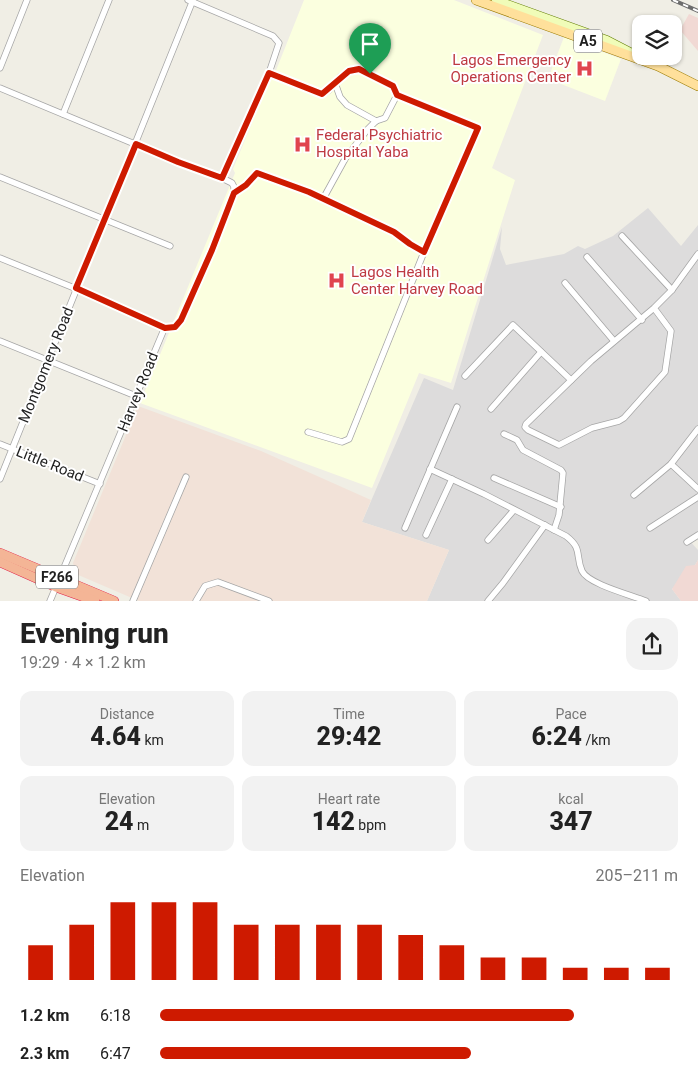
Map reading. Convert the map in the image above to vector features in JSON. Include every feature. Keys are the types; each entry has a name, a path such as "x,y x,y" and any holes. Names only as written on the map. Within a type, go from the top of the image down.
{"highway":[{"name":"F266","path":"0,553 95,601"},
{"name":"F266","path":"0,562 114,601"}],"main road":[{"name":"A5","path":"476,0 658,66 698,86"},
{"path":"496,0 607,40 658,66"}],"street":[{"path":"0,68 27,0"},
{"path":"63,114 109,0"},
{"path":"191,1 277,39 279,43 269,73 222,178"},
{"name":"Montgomery Road","path":"0,479 104,218 136,144 191,1"},
{"path":"269,73 322,94 349,71 359,69 393,86 397,95 478,128 424,252 349,439 342,442 308,432"},
{"path":"334,83 340,97 347,105 376,121"},
{"path":"0,88 178,162 222,178 232,183 234,187 234,193 212,250 181,320 175,327 165,328 76,288 0,258"},
{"path":"323,199 345,159 376,121 385,118 397,95"},
{"path":"234,193 246,185 257,173 309,192 394,232 424,252"},
{"path":"0,177 170,246"},
{"path":"622,236 672,290"},
{"path":"654,308 671,331 663,376 624,418 592,428 559,446 525,427 571,380 614,341 642,320 654,308 672,290 698,254"},
{"path":"587,257 642,320"},
{"path":"565,284 614,341"},
{"path":"465,376 513,325 571,380"},
{"name":"Harvey Road","path":"50,601 165,328"},
{"path":"0,341 136,396"},
{"path":"491,408 542,352"},
{"path":"405,528 457,407"},
{"path":"634,495 671,464 698,429"},
{"path":"504,434 517,440 523,450 562,470 563,478 559,517 554,530"},
{"name":"Little Road","path":"0,444 100,484"},
{"path":"671,464 698,488"},
{"path":"430,469 566,536 574,542 581,569 588,578 646,601"},
{"path":"133,601 186,477"},
{"path":"494,478 560,507"},
{"path":"426,535 452,479"},
{"path":"650,528 698,497"},
{"path":"488,540 514,510"},
{"path":"488,601 504,583 545,525"},
{"path":"687,542 698,535"},
{"path":"196,601 205,586 218,582 269,601"}],"shaded area":[{"name":"Lagos Health Center Harvey Road","path":"304,0 454,0 543,35 492,168 515,180 451,383 419,373 372,488 140,403 235,173 233,169 271,77 273,78"},
{"path":"689,14 698,18 698,51 682,32 682,26"},
{"name":"Lagos Emergency Operations Center","path":"564,37 621,59 605,101 548,79"},
{"path":"648,208 681,246 698,225 698,532 688,539 698,550 698,560 672,589 681,601 427,601 449,550 362,522 424,378 453,390 502,227 500,249 506,265 564,254 578,246 585,249 613,236"},
{"path":"138,406 261,451 371,500 362,522 449,550 427,601 139,601 76,574 73,563"},
{"path":"698,560 698,601 681,601 672,589 686,566 695,565"}],"railway":[{"path":"673,0 698,11"}],"place":[{"name":"Lagos Emergency Operations Center","path":"585,69"},
{"name":"Federal Psychiatric Hospital Yaba","path":"302,144"},
{"name":"Lagos Health Center Harvey Road","path":"337,281"}],"route":[{"path":"359,69 370,74 393,86 397,95 403,98 478,128 424,252 394,232 309,192 257,173 246,185 234,193 212,250 181,320 175,327 165,328 76,288 136,144 222,178 269,73 322,94 349,71 359,69"}]}
